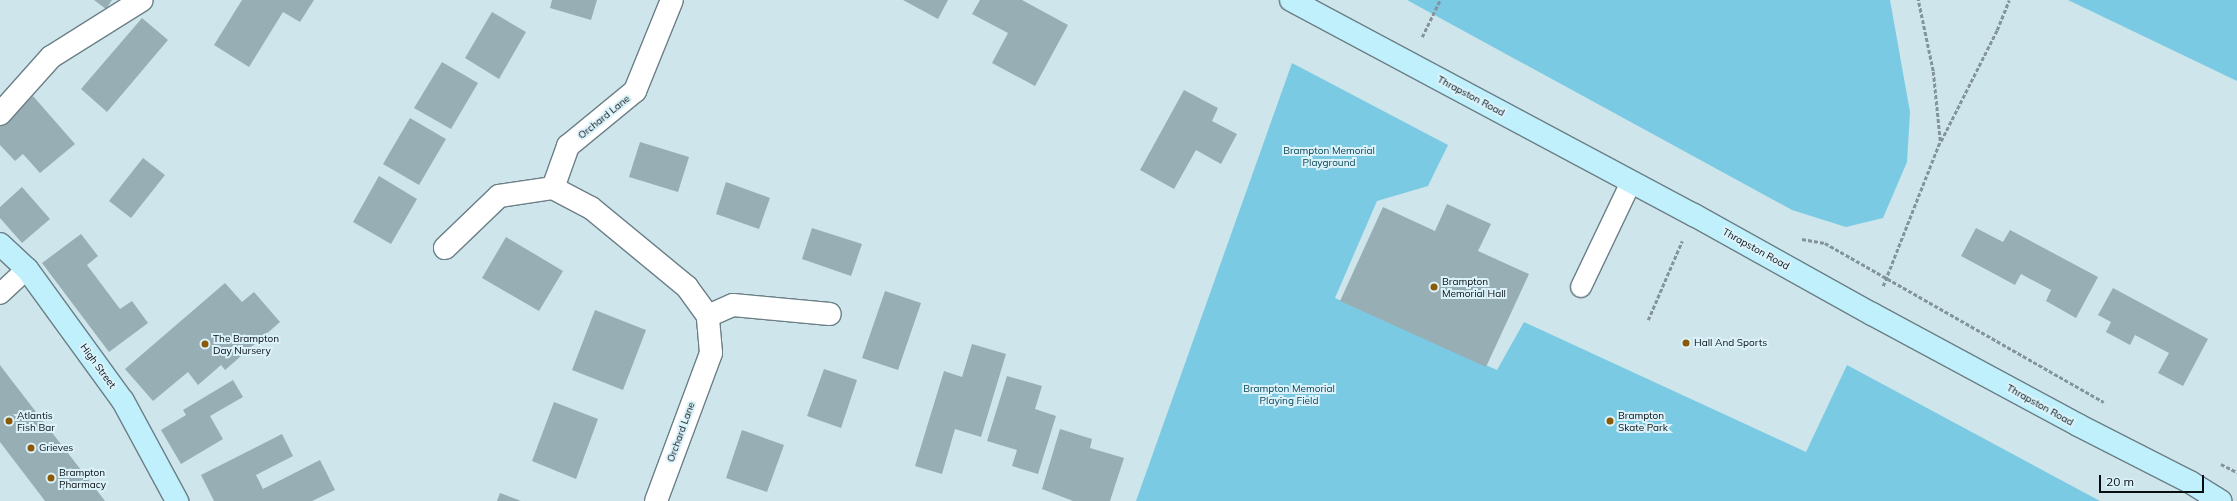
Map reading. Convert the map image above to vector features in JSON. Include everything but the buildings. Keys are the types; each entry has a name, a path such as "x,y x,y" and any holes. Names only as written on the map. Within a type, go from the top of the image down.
{"main road":[{"name":"Thrapston Road","path":"1291,0 1631,182 2078,426 2190,482 2220,501"},
{"name":"High Street","path":"0,244 27,270 123,401 177,501"}],"street":[{"path":"0,114 51,57 142,0"},
{"name":"Orchard Lane","path":"553,188 568,146 635,91 672,0"},
{"path":"445,248 499,196 553,188 591,208 675,277 687,287 708,316 733,305 830,314"},
{"name":"Orchard Lane","path":"656,501 711,353 708,316"}],"lane":[{"path":"1581,287 1631,182"},
{"path":"0,294 27,270"}],"path":[{"path":"1408,63 1440,0"},
{"path":"1918,0 1933,71 1940,141"},
{"path":"1872,314 1940,141 1997,30 2009,0"},
{"path":"1825,243 2105,403"},
{"path":"1648,320 1679,249"},
{"path":"2216,462 2237,472"}],"green space":[{"path":"1407,0 1890,0 1910,112 1907,162 1883,218 1846,227 1792,210"},
{"path":"2068,0 2237,0 2237,81"},
{"name":"Brampton Memorial Playing Field","path":"1292,63 1448,145 1428,186 1377,201 1335,298 1497,370 1524,322 1806,452 1847,365 2100,501 1136,501"}],"place":[{"name":"Brampton Memorial Hall","path":"1434,287"},
{"name":"Hall And Sports","path":"1686,343"},
{"name":"The Brampton Day Nursery","path":"205,344"},
{"name":"Atlantis Fish Bar","path":"9,421"},
{"name":"Brampton Skate Park","path":"1610,421"},
{"name":"Grieves","path":"31,448"},
{"name":"Brampton Pharmacy","path":"51,478"}],"park label":[{"name":"Brampton Memorial Playground","path":"1329,156"}]}
